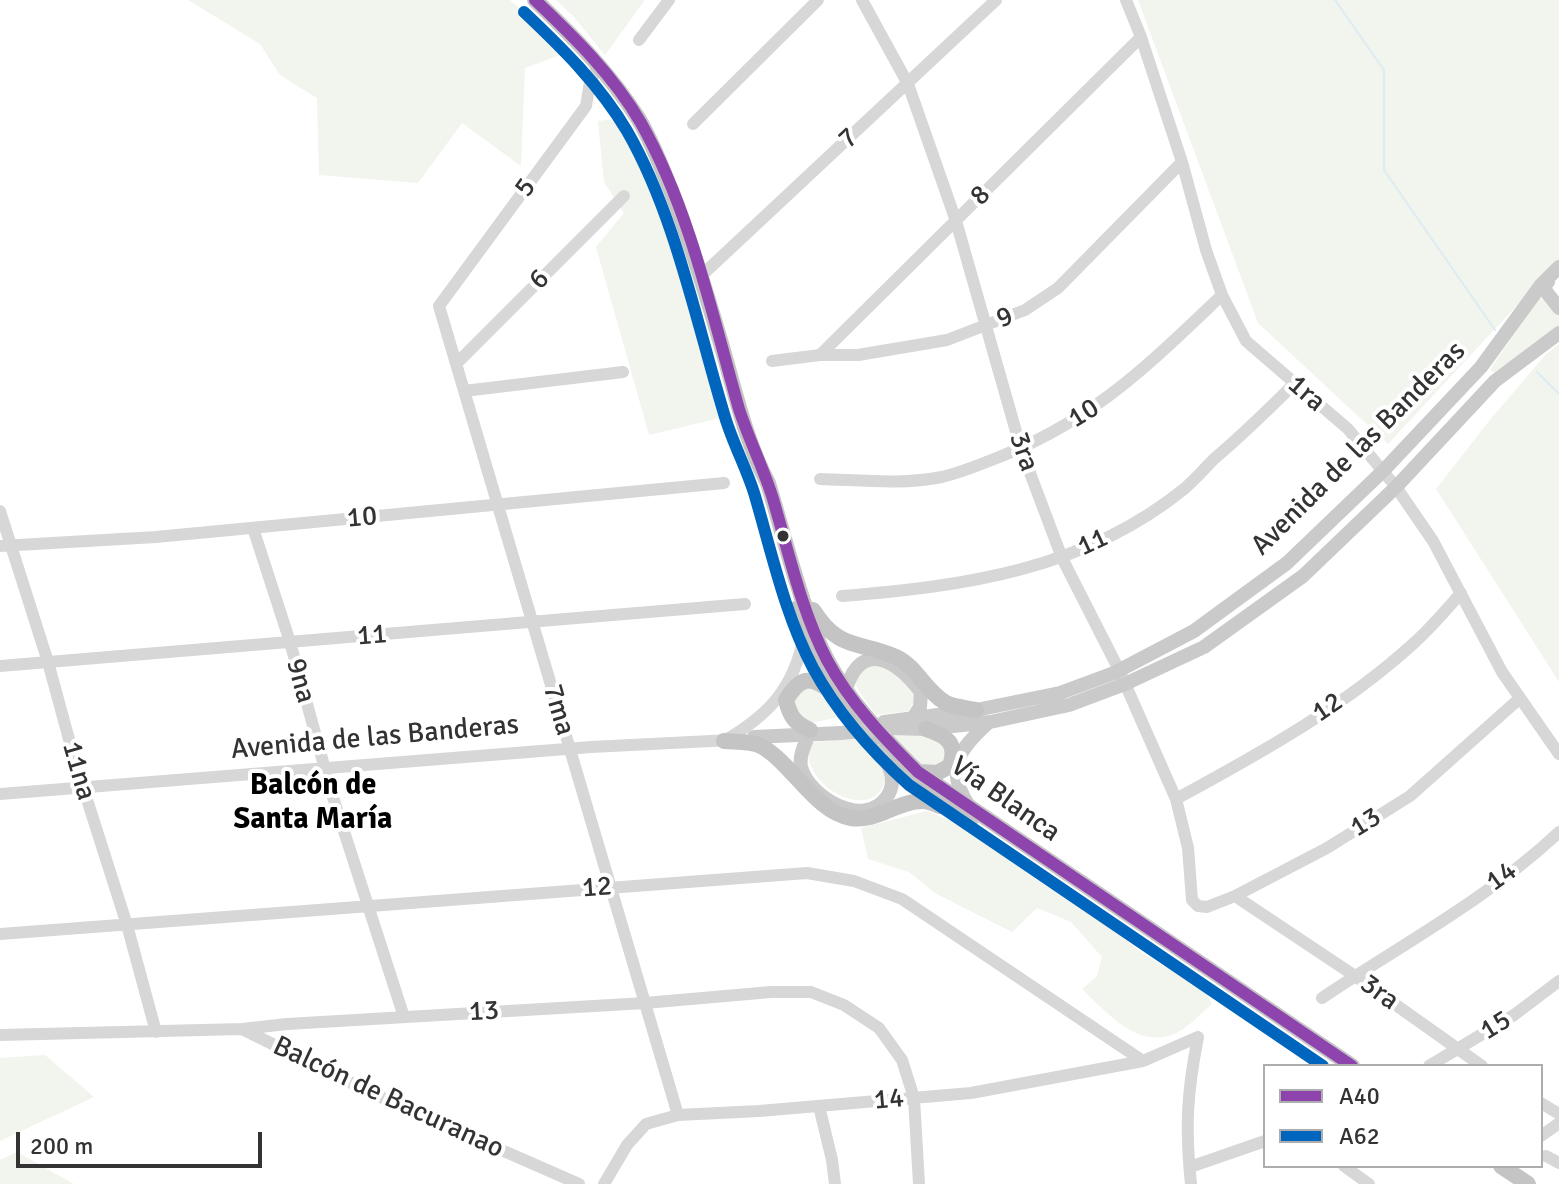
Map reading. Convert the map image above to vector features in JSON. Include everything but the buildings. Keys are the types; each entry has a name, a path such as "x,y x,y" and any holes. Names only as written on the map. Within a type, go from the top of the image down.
{"highway":[{"name":"Vía Blanca","path":"535,0 599,65 640,120 656,152 701,276 800,589 840,692 918,772 1349,1064"},
{"path":"549,0 581,31 599,65"},
{"name":"Vía Blanca","path":"760,467 760,486 804,636 882,751 913,783 1334,1064"},
{"path":"800,589 820,621 837,637 855,647 896,657 913,669 929,689 947,704 976,710"},
{"path":"809,733 796,724 786,700 796,684 811,680 840,692"},
{"path":"918,772 937,773 950,766 954,755 952,744 944,735 926,729"},
{"path":"724,741 758,744 779,759 824,804 849,818 869,817 901,805 923,801 951,808"},
{"path":"1488,1168 1511,1184"},
{"path":"1504,1168 1528,1184"}],"main road":[{"name":"Avenida de las Banderas","path":"888,725 926,729 990,722 1069,705 1122,677 1194,631 1287,563 1383,471 1481,367 1541,285 1559,267"},
{"path":"1559,277 1541,285 1559,308"},
{"name":"Avenida de las Banderas","path":"754,737 888,725 913,718 976,710 1122,677 1204,647 1303,576 1396,487 1495,381 1559,333"},
{"path":"840,692 858,663 871,659 889,662 907,673 921,692 920,707 913,718"},
{"path":"971,809 957,787 956,771 960,756 970,740 990,722"},
{"path":"809,733 800,756 802,769 812,785 851,812 867,812 880,806 889,793 893,779 882,751"}],"street":[{"path":"639,40 669,0"},
{"path":"693,124 818,0"},
{"name":"3ra","path":"862,0 908,84 956,221 1021,449 1062,558 1122,677 1176,799 1188,848 1192,900"},
{"name":"7","path":"701,276 996,0"},
{"name":"1ra","path":"1126,0 1182,162 1206,250 1222,295 1246,341 1348,429 1396,487 1433,541 1519,699 1559,754"},
{"name":"8","path":"820,355 1141,37"},
{"name":"5","path":"439,306 586,106 590,82 599,65"},
{"name":"9","path":"772,361 904,349 947,340 1025,310 1058,288 1182,162"},
{"name":"6","path":"456,364 624,196"},
{"name":"10","path":"820,479 892,481 941,477 1021,449 1074,422 1107,400 1138,375 1222,295"},
{"name":"7ma","path":"439,306 678,1115"},
{"path":"464,391 623,372"},
{"name":"11","path":"842,596 946,587 1062,558 1129,526 1184,489 1294,384"},
{"name":"10","path":"5,546 253,528 724,483"},
{"name":"11na","path":"0,511 5,546 48,662 156,1032"},
{"name":"9na","path":"253,528 404,1017"},
{"name":"12","path":"1176,799 1262,752 1346,697 1414,643 1461,593"},
{"name":"11","path":"0,666 745,604"},
{"path":"724,741 752,725 778,699 800,658 804,636"},
{"name":"13","path":"1192,900 1198,906 1207,907 1235,896 1327,848 1410,796 1519,699"},
{"name":"Avenida de las Banderas","path":"0,794 570,748 754,737"},
{"name":"14","path":"1322,998 1436,925 1559,832"},
{"name":"12","path":"0,934 807,873 854,881 902,899 1143,1061"},
{"name":"3ra","path":"1235,896 1479,1064"},
{"name":"15","path":"1432,1064 1514,1015 1559,981"},
{"name":"13","path":"0,1035 242,1029 771,992 811,992 844,1005 879,1028 902,1060 914,1098 919,1184"},
{"name":"Balcón de Bacuranao","path":"242,1029 376,1095 579,1184"},
{"name":"14","path":"604,1184 627,1145 646,1124 678,1115 971,1093 1143,1061 1198,1037 1187,1096 1190,1167"},
{"path":"819,1106 835,1184"},
{"path":"1191,1184 1190,1167 1263,1142"},
{"path":"1546,1156 1559,1163"},
{"path":"1347,1168 1369,1184"}],"shaded area":[{"path":"188,0 510,0 544,30 563,54 525,68 521,166 462,123 418,183 319,175 317,98 280,75 260,44"},
{"path":"556,0 645,0 605,55"},
{"path":"1138,0 1559,0 1559,260 1388,444 1258,323"},
{"path":"616,119 638,151 694,309 724,417 649,435 596,247 624,213 604,182 598,121"},
{"path":"1540,297 1559,314 1559,327 1495,372 1491,371 1491,368"},
{"path":"1559,344 1559,682 1436,489 1489,421 1546,354"},
{"path":"870,663 885,665 918,696 908,711 876,715 858,690 854,678"},
{"path":"808,684 827,696 839,717 811,723 794,713 793,694"},
{"path":"893,735 940,737 949,754 939,768 924,766"},
{"path":"860,736 881,762 885,782 872,798 860,800 834,792 822,782 813,770 809,757 810,743"},
{"path":"927,811 962,825 1035,879 1091,913 1145,955 1204,989 1212,1004 1178,1032 1164,1037 1138,1034 1113,1018 1082,989 1097,976 1102,957 1071,922 1037,908 1012,932 935,893 909,872 868,859 861,828"},
{"path":"45,1055 94,1097 0,1141 0,1058"},
{"path":"17,1152 74,1184 0,1184 0,1160"}],"waterway":[{"path":"1335,0 1384,70 1384,170 1495,330"},
{"path":"1537,372 1559,394"}],"transit line":[{"name":"A40","path":"535,0 579,43 619,89 658,156 686,227 739,409 769,488 810,621 827,660 857,705 918,772 1349,1064"},
{"name":"A62","path":"524,12 566,53 605,98 644,163 672,234 725,417 752,486 795,627 813,668 844,716 909,785 1320,1064"}],"district":[{"name":"Balcón de Santa María","path":"313,803"}]}
